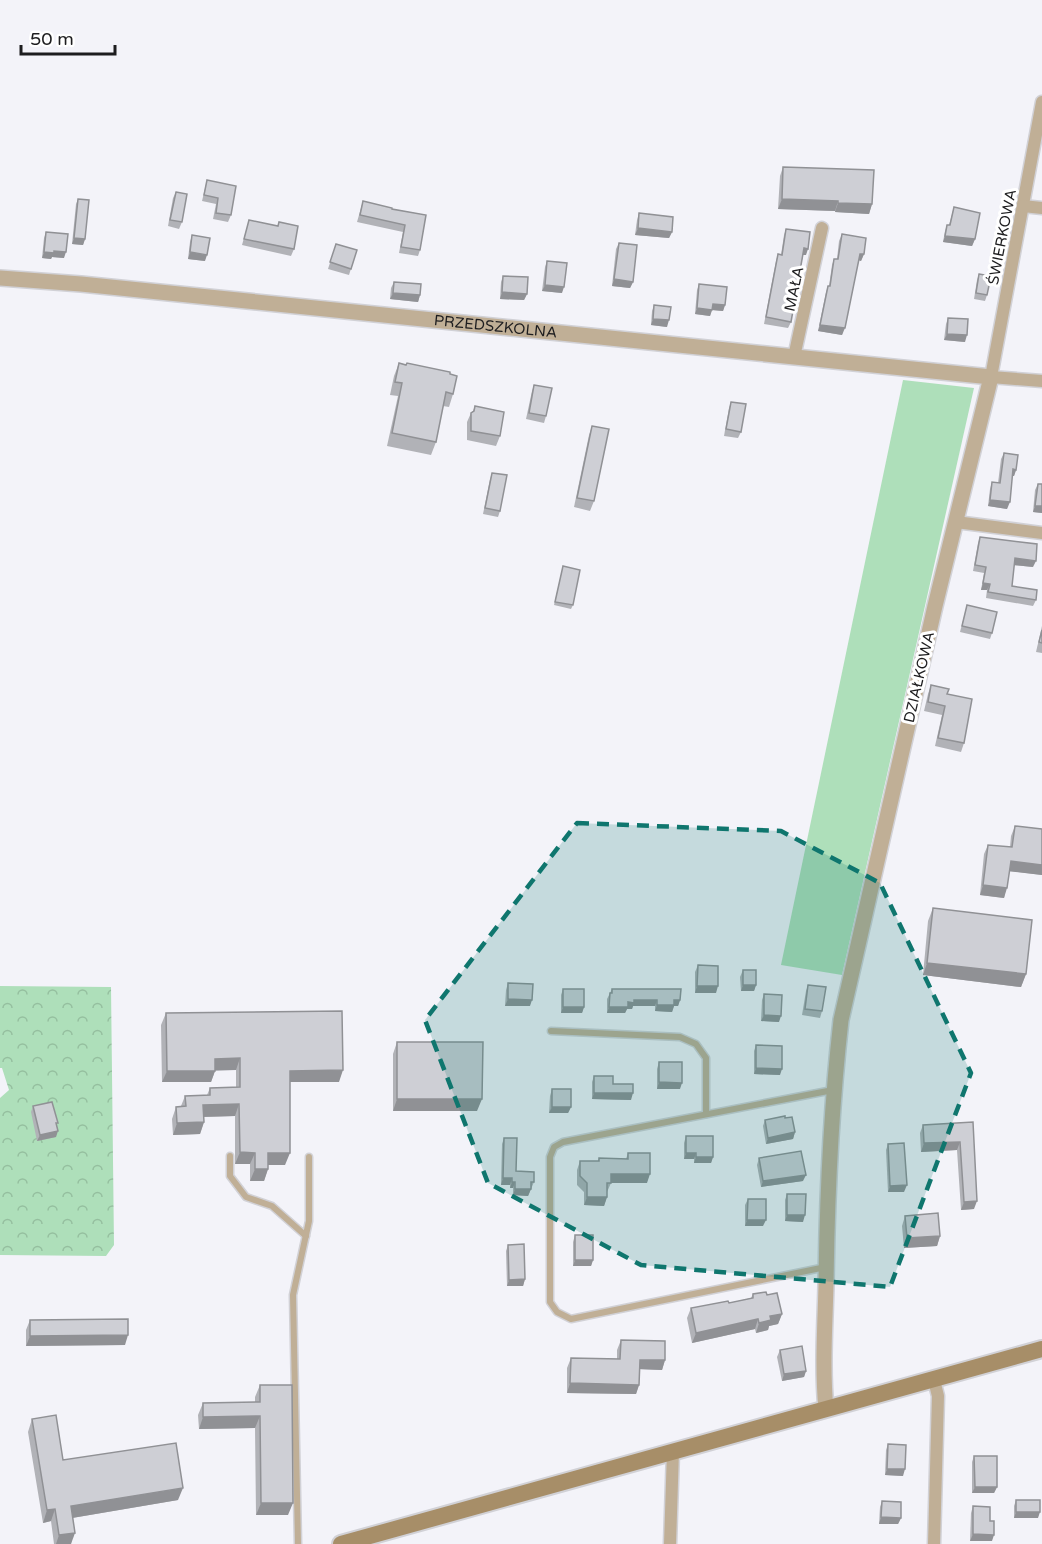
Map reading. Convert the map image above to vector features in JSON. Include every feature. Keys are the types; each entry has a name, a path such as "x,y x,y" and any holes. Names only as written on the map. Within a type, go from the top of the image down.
{"main road":[{"path":"341,1544 1042,1349"}],"street":[{"name":"ŚWIERKOWA","path":"991,377 1042,102"},
{"path":"1023,206 1042,208"},
{"name":"MAŁA","path":"794,357 822,228"},
{"name":"PRZEDSZKOLNA","path":"0,278 991,377"},
{"path":"991,377 1042,381"},
{"name":"DZIAŁKOWA","path":"826,1409 826,1267 833,1090 841,1020 991,377"},
{"path":"956,522 1042,533"},
{"path":"934,1380 938,1396 934,1544"},
{"path":"670,1544 673,1451"}],"lane":[{"path":"551,1031 680,1037 696,1044 706,1058 706,1114"},
{"path":"826,1267 571,1319 557,1312 550,1302 550,1157 554,1147 563,1142 833,1090"},
{"path":"230,1156 230,1176 246,1197 272,1206 306,1236"},
{"path":"298,1544 293,1294 309,1221 309,1157"}],"highlighted area":[{"path":"577,823 781,831 880,883 971,1073 890,1287 641,1265 488,1183 425,1020"}],"green space":[{"path":"903,380 974,388 842,975 781,965"},
{"path":"0,986 111,987 114,1245 106,1256 0,1255 0,1098 9,1090 2,1068 0,1068"}],"building":[{"path":"783,167 874,170 872,204 782,199"},
{"path":"207,180 236,186 231,215 216,213 218,198 204,195"},
{"path":"176,192 187,194 182,222 170,220"},
{"path":"78,199 89,200 85,239 74,238"},
{"path":"363,201 426,215 420,250 401,247 405,225 360,215"},
{"path":"954,207 980,213 975,239 945,236"},
{"path":"639,213 673,217 672,232 638,228"},
{"path":"249,220 278,226 279,222 298,226 294,249 244,239"},
{"path":"786,229 810,232 808,249 804,248 791,322 766,317 778,254 782,255"},
{"path":"46,232 68,234 66,252 44,252"},
{"path":"842,234 866,238 864,254 860,254 845,328 820,325 834,259 838,259"},
{"path":"192,235 210,238 207,255 190,252"},
{"path":"619,243 637,245 633,282 614,279"},
{"path":"336,244 357,250 351,269 330,262"},
{"path":"547,261 567,263 564,287 545,285"},
{"path":"979,274 991,276 987,295 976,293"},
{"path":"503,276 528,277 527,294 502,292"},
{"path":"394,282 421,284 420,295 393,293"},
{"path":"699,284 727,287 725,305 713,304 712,310 697,308"},
{"path":"654,305 671,307 669,320 653,319"},
{"path":"948,318 968,319 967,335 947,334"},
{"path":"399,363 450,372 457,376 453,394 446,392 436,442 392,433 402,383 395,382"},
{"path":"534,385 552,388 546,416 529,413"},
{"path":"731,402 746,404 741,432 726,429"},
{"path":"475,406 504,412 500,436 471,431 471,413"},
{"path":"592,426 609,429 594,501 577,498"},
{"path":"1004,453 1018,455 1016,470 1013,469 1010,502 990,500 992,482 1000,483"},
{"path":"492,473 507,475 500,511 485,508"},
{"path":"1038,484 1042,484 1042,506 1035,506"},
{"path":"980,537 1037,544 1036,561 1015,558 1012,586 1037,590 1036,600 988,592 990,584 983,583 986,567 975,565"},
{"path":"563,566 580,570 573,605 555,602"},
{"path":"967,605 997,612 992,633 962,626"},
{"path":"931,685 949,689 947,694 972,699 964,743 938,738 945,706 928,702"},
{"path":"1015,826 1042,829 1042,865 1011,861 1007,888 983,885 988,845 1012,847"},
{"path":"933,908 1032,920 1026,974 927,963"},
{"path":"698,965 718,966 718,986 697,986"},
{"path":"743,970 756,970 756,985 743,985"},
{"path":"508,983 533,984 532,1000 508,999"},
{"path":"808,985 826,987 822,1011 805,1009"},
{"path":"563,989 584,989 584,1007 563,1007"},
{"path":"612,989 681,989 680,1000 674,1000 674,1005 657,1005 657,1000 634,1000 634,1003 628,1002 628,1007 609,1007"},
{"path":"764,994 782,995 781,1016 764,1015"},
{"path":"342,1011 343,1070 290,1071 290,1153 268,1153 268,1169 255,1169 255,1153 240,1152 239,1104 203,1105 204,1122 177,1123 176,1107 186,1106 185,1096 210,1095 210,1088 240,1087 240,1058 215,1059 215,1071 167,1071 166,1013"},
{"path":"397,1042 483,1042 482,1099 397,1099"},
{"path":"756,1045 782,1046 782,1069 756,1068"},
{"path":"659,1062 682,1062 682,1083 659,1082"},
{"path":"594,1076 613,1076 613,1084 633,1084 633,1093 594,1093"},
{"path":"552,1089 571,1089 571,1107 552,1107"},
{"path":"52,1102 58,1131 40,1135 33,1106"},
{"path":"785,1116 785,1118 792,1117 795,1132 768,1138 765,1120"},
{"path":"973,1122 977,1201 964,1202 960,1142 924,1143 923,1125"},
{"path":"686,1136 713,1136 713,1157 696,1157 696,1153 686,1153"},
{"path":"504,1138 517,1138 516,1171 534,1172 531,1189 515,1189 515,1182 512,1182 512,1178 503,1178"},
{"path":"904,1143 907,1185 890,1186 888,1144"},
{"path":"801,1151 806,1175 763,1181 759,1158"},
{"path":"628,1153 650,1153 650,1174 611,1174 611,1183 607,1183 607,1197 587,1197 587,1183 580,1176 580,1161 599,1161 599,1158 628,1159"},
{"path":"787,1194 806,1194 805,1215 787,1215"},
{"path":"748,1199 766,1199 766,1220 747,1220"},
{"path":"938,1213 940,1236 907,1238 905,1216"},
{"path":"575,1235 593,1235 593,1260 575,1260"},
{"path":"524,1244 525,1279 509,1280 508,1245"},
{"path":"766,1292 767,1295 777,1293 782,1314 770,1316 771,1320 759,1323 758,1319 696,1333 691,1308 753,1298 753,1294"},
{"path":"128,1319 128,1335 30,1336 30,1320"},
{"path":"621,1340 665,1341 665,1360 640,1360 639,1385 570,1383 571,1358 620,1359"},
{"path":"802,1346 806,1371 784,1374 780,1350"},
{"path":"260,1385 292,1385 293,1503 261,1503 260,1416 203,1417 203,1403 260,1402"},
{"path":"56,1415 63,1460 176,1443 183,1488 71,1506 75,1533 59,1535 55,1509 47,1510 32,1419"},
{"path":"888,1444 906,1445 905,1469 887,1469"},
{"path":"974,1456 997,1456 997,1487 975,1487"},
{"path":"1016,1500 1040,1500 1040,1512 1016,1512"},
{"path":"882,1501 901,1502 901,1518 881,1517"},
{"path":"973,1506 990,1507 990,1521 994,1521 994,1535 973,1534"}]}
